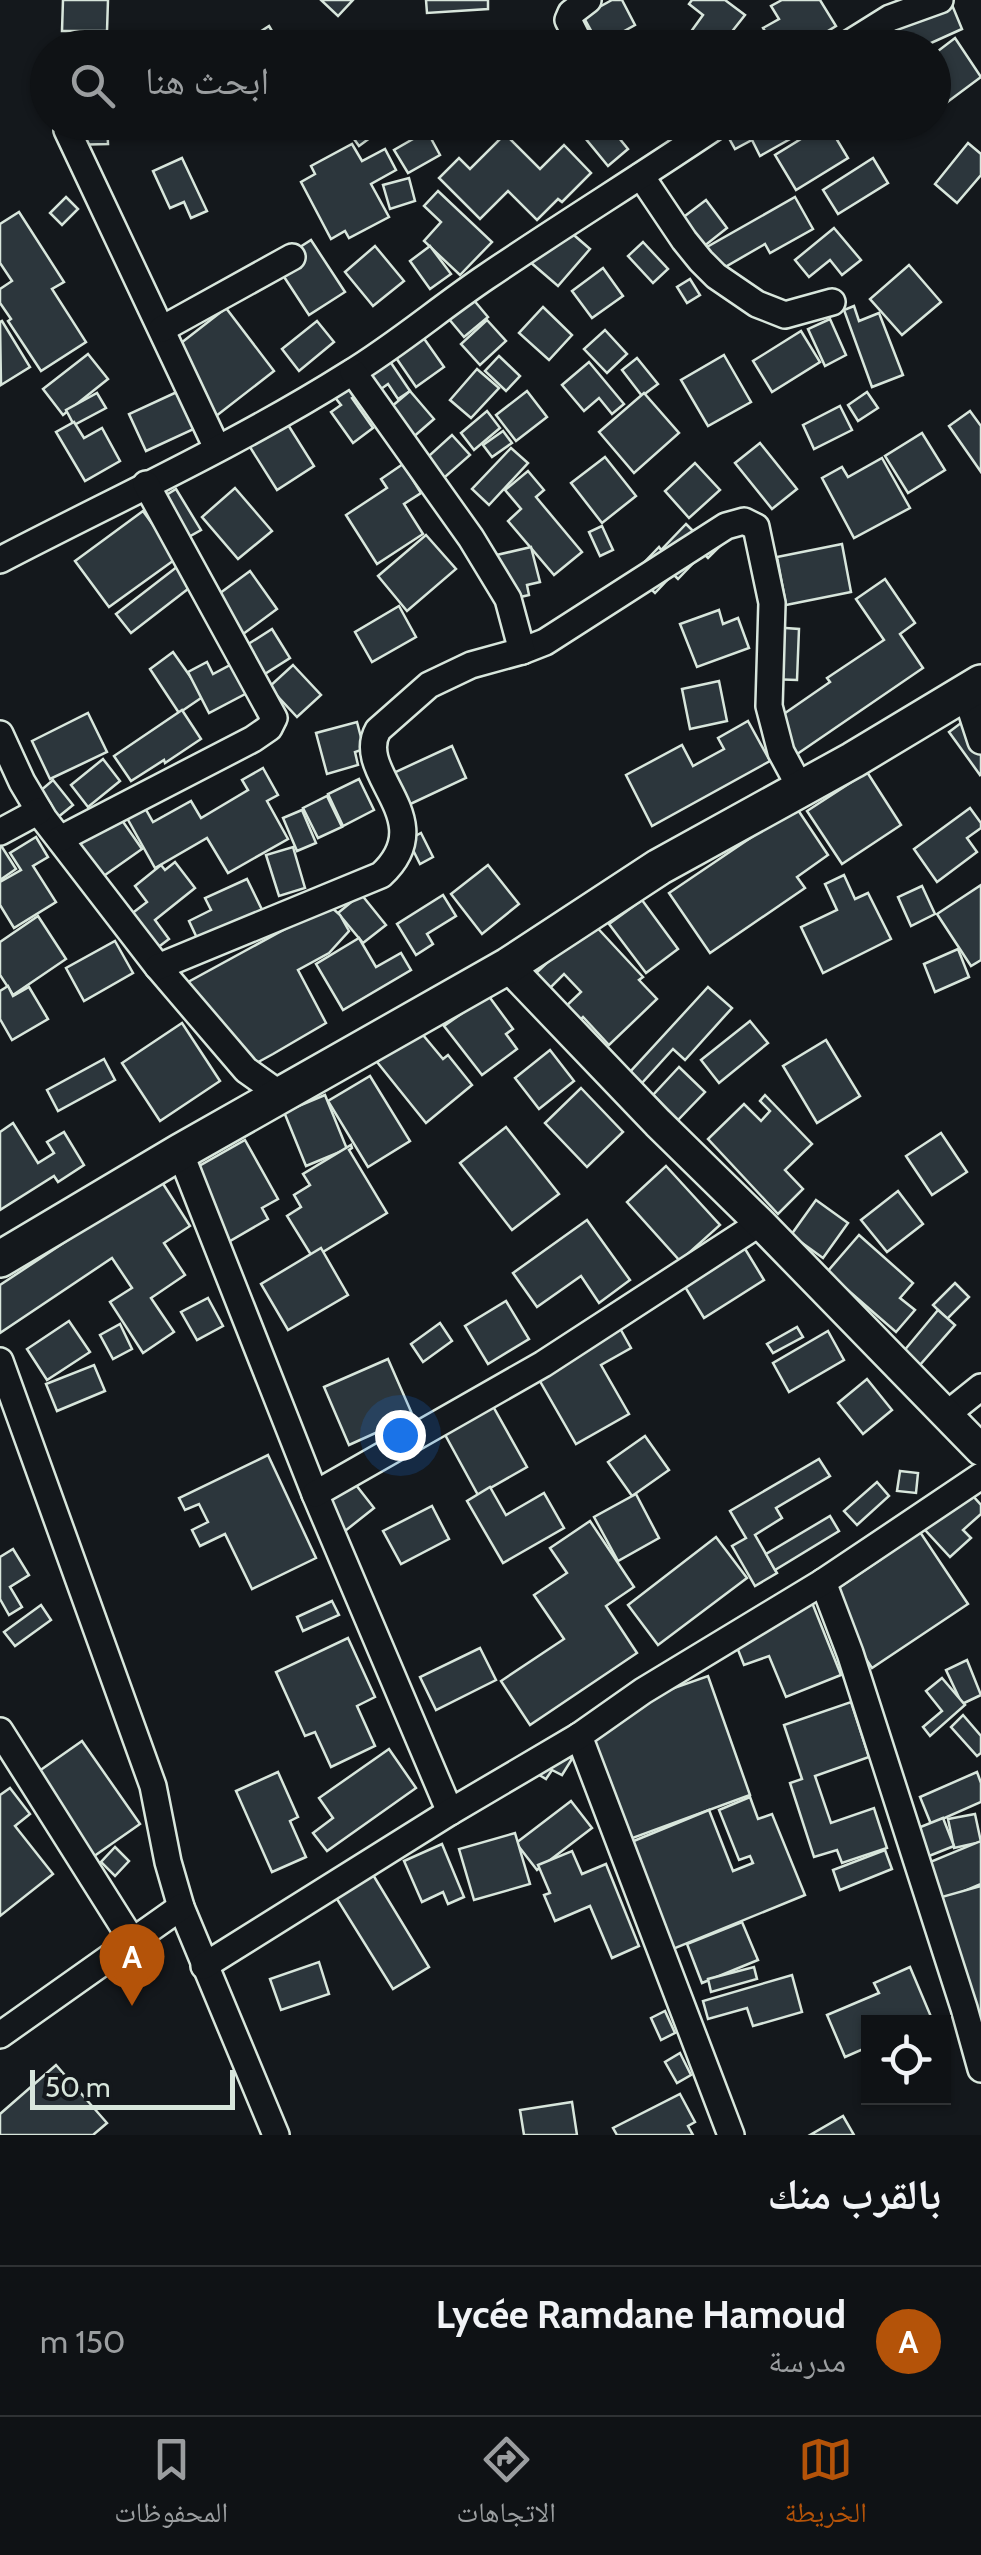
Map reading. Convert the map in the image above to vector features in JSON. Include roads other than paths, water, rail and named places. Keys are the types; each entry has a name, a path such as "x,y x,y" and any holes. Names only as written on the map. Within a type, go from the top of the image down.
{"main road":[{"path":"0,1259 508,966 660,867 854,760 973,688"}],"street":[{"path":"573,30 568,20 571,13 588,0"},
{"path":"862,30 886,9 940,0"},
{"path":"72,140 216,448"},
{"path":"0,560 273,419 353,372 556,230 695,140"},
{"path":"641,176 701,262 757,304 784,315 832,302"},
{"path":"162,329 292,257"},
{"path":"353,372 471,538 508,599 522,651"},
{"path":"60,839 252,739 269,728 274,718 146,484"},
{"path":"158,967 382,875 402,848 401,814 373,747 378,730 429,685 471,665 545,642 726,526 744,520 756,527 772,603 770,706 774,732 780,752 802,789"},
{"path":"973,688 981,741"},
{"path":"0,734 39,810 158,967 246,1070 280,1095"},
{"path":"0,832 39,810"},
{"path":"508,966 981,1450"},
{"path":"180,1152 315,1494 450,1812"},
{"path":"315,1494 543,1364 760,1223"},
{"path":"0,1362 153,1786 181,1907 276,2135"},
{"path":"946,1415 981,1387"},
{"path":"204,1966 579,1736 642,1691 823,1582 981,1476"},
{"path":"823,1582 856,1671 981,2069"},
{"path":"0,1731 133,1942"},
{"path":"579,1736 731,2135"},
{"path":"0,2035 181,1907"}],"place":[{"name":"Lycée Ramdane Hamoud","path":"132,2006"}]}
